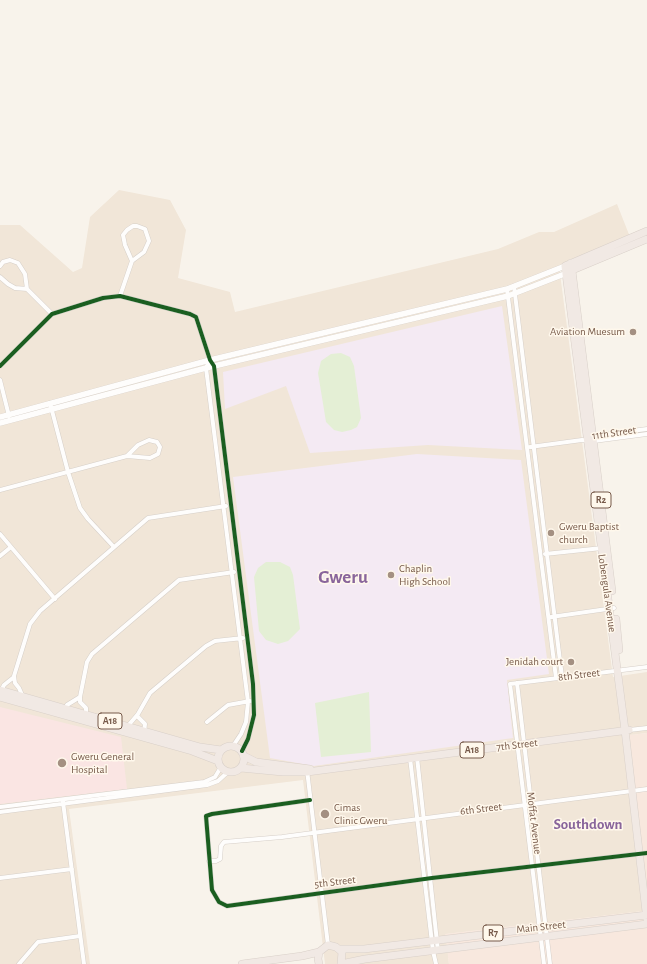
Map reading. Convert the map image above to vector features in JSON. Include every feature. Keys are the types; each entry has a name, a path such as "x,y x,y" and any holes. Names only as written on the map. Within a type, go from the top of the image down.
{"highway":[{"path":"569,268 647,231"},
{"path":"569,268 647,239"},
{"name":"Lobengula Avenue","path":"569,268 589,439 612,608 634,791 647,875"},
{"name":"A18","path":"1,694 65,708 85,718"},
{"name":"A18","path":"23,700 67,716 85,718 126,729 192,751 220,764 229,772 233,772 241,768"},
{"name":"7th Street","path":"241,768 283,772 315,770 521,745 627,730"},
{"name":"A18","path":"143,734 200,747 222,750 233,746 243,753"},
{"path":"220,764 222,750"},
{"path":"241,768 244,760 243,753"},
{"name":"7th Street","path":"243,753 256,762 307,770"},
{"name":"Lobengula Avenue","path":"644,853 647,920"},
{"name":"Main Street","path":"328,945 339,949 364,949 647,915"},
{"path":"609,920 610,929"},
{"path":"580,923 580,932"},
{"name":"Main Street","path":"339,949 343,956 341,964 365,959 647,924"},
{"path":"508,931 508,941"},
{"path":"472,935 474,946"},
{"path":"242,964 280,962 319,952 328,945"},
{"path":"398,945 399,955"},
{"path":"364,949 365,959"},
{"path":"302,956 319,963 319,952"}],"main road":[{"path":"0,423 10,417 210,360 507,289 569,268"},
{"path":"51,406 508,296 569,268"},
{"path":"0,416 10,417"}],"street":[{"path":"120,296 132,261 144,252 149,241 145,230 137,226 133,226 123,235 125,245 132,261"},
{"path":"0,266 3,262 10,260 18,263 25,274 27,289 52,314"},
{"path":"0,277 8,284 16,288 27,289"},
{"path":"514,286 562,677"},
{"path":"507,289 556,678"},
{"path":"0,366 52,314 103,298 120,296 190,314 196,318 210,360 214,366 255,701 252,727 243,753"},
{"path":"513,336 520,335"},
{"path":"210,360 206,368 233,572 248,702 246,722 241,734 233,746"},
{"path":"0,380 10,417"},
{"path":"51,406 68,472 83,514 114,547"},
{"name":"11th Street","path":"589,439 647,428"},
{"name":"11th Street","path":"526,447 589,439 647,434"},
{"path":"215,439 223,438"},
{"path":"0,490 127,456 150,458 158,454 160,448 157,442 149,440 138,445 127,456"},
{"path":"533,498 539,498"},
{"path":"23,700 21,691 14,683 14,676 32,620 148,518 231,505"},
{"path":"0,534 1,539 10,547 55,599"},
{"path":"0,556 10,547"},
{"path":"540,555 604,547"},
{"path":"85,718 86,708 80,702 80,697 88,662 92,654 174,584 184,579 239,571"},
{"path":"544,586 550,586"},
{"path":"548,617 612,608"},
{"path":"126,729 137,716 150,693 206,646 215,642 247,637"},
{"name":"8th Street","path":"510,684 647,667"},
{"path":"1,694 4,685 14,676"},
{"name":"Moffat Avenue","path":"517,683 524,804 532,867 543,927"},
{"name":"Moffat Avenue","path":"510,684 531,803 539,866 544,937 544,964"},
{"path":"67,716 65,708 80,697"},
{"path":"207,722 228,704 255,701"},
{"path":"137,716 144,722 143,734"},
{"name":"7th Street","path":"627,730 647,728"},
{"path":"414,757 432,878 436,964"},
{"path":"414,757 424,879 435,940"},
{"path":"216,779 220,764"},
{"path":"307,770 328,945"},
{"path":"0,812 173,787 207,785 229,772"},
{"name":"6th Street","path":"209,861 216,861 220,859 222,843 647,789"},
{"name":"5th Street","path":"310,800 206,816 212,890 222,905 227,906 424,879 644,853"},
{"path":"0,807 63,802"},
{"path":"63,802 84,964"},
{"path":"0,878 72,869"},
{"path":"19,964 38,942 80,936"},
{"name":"Moffat Avenue","path":"544,937 550,964"}],"shaded area":[{"path":"119,190 170,200 186,230 178,278 230,292 235,312 498,249 539,232 554,232 617,204 630,237 559,266 613,677 647,672 647,733 622,736 644,911 446,934 449,964 325,964 303,780 69,809 90,964 0,964 0,225 20,225 73,272 82,268 90,217"},
{"path":"502,306 522,450 428,445 310,453 286,386 225,409 223,372"},
{"name":"Chaplin High School","path":"417,454 521,460 549,674 507,680 513,738 314,766 270,758 233,477"},
{"name":"Gweru General Hospital","path":"0,707 121,737 127,789 0,804"},
{"path":"647,733 647,964 449,964 445,934 643,911 622,736"}],"green space":[{"path":"341,353 350,357 354,366 361,418 357,427 342,432 334,430 326,422 318,373 321,361 331,354"},
{"path":"266,562 280,562 290,567 293,575 300,629 288,641 278,644 266,640 259,631 254,577 258,568"},
{"path":"369,692 371,752 321,757 315,703"}],"cycle path":[{"path":"0,366 52,314 103,298 120,296 190,314 196,317 210,360 214,366 253,684 254,715 248,739 242,751"},
{"path":"310,800 206,816 212,890 219,902 227,906 432,878 647,853"}],"place":[{"name":"Aviation Muesum","path":"633,332"},
{"name":"Gweru Baptist church","path":"551,533"},
{"name":"Chaplin High School","path":"391,575"},
{"name":"Jenidah court","path":"571,662"},
{"name":"Gweru General Hospital","path":"62,763"},
{"name":"Cimas Clinic Gweru","path":"325,814"}],"district":[{"name":"Gweru","path":"343,577"},
{"name":"Southdown","path":"588,824"}]}
